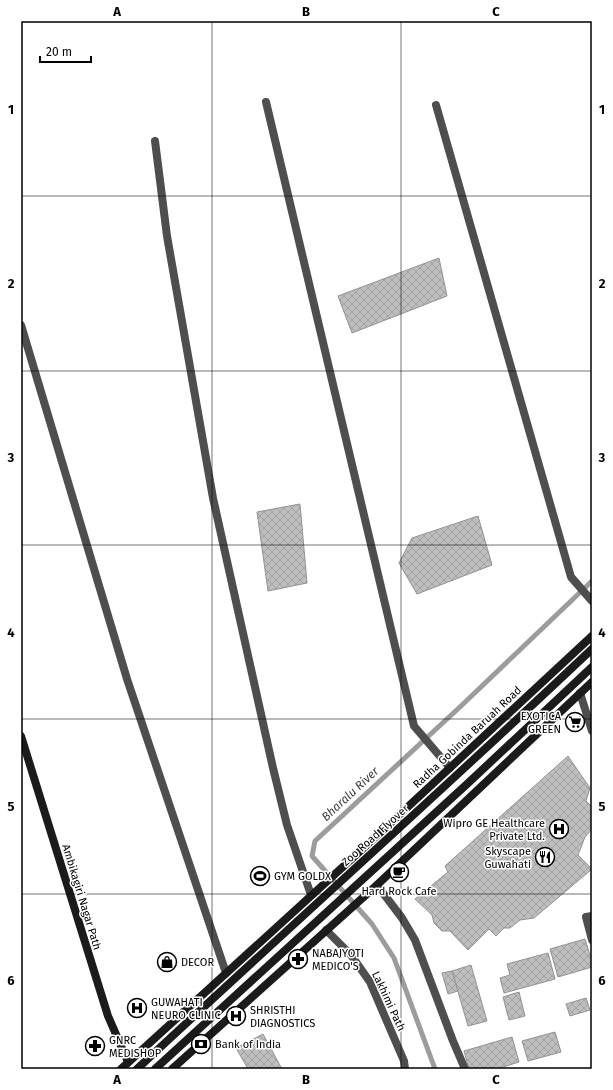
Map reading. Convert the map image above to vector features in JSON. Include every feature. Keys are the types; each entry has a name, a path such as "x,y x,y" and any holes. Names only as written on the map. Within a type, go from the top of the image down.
{"street":[{"path":"266,102 414,726 450,768"},
{"path":"436,105 571,577 591,600"},
{"path":"155,141 166,236 213,498 273,768 288,825 310,895"},
{"path":"21,325 126,679 226,973"},
{"name":"Radha Gobinda Baruah Road","path":"120,1069 450,768 592,636"},
{"name":"Zoo Road Flyover","path":"137,1069 242,971 454,779 592,649"},
{"path":"155,1069 466,785 592,667"},
{"path":"172,1069 374,887 592,682"},
{"path":"580,693 592,731"},
{"name":"Ambikagiri Nagar Path","path":"21,736 108,1016 128,1062"},
{"path":"374,887 402,918 415,940 465,1069"},
{"path":"592,916 586,917 592,940"},
{"name":"Lakhimi Path","path":"326,930 351,955 370,982 404,1061 405,1069"}],"building":[{"path":"439,258 447,296 352,333 338,296"},
{"path":"300,504 307,583 268,591 257,512"},
{"path":"478,516 492,565 417,594 399,563 412,538"},
{"path":"568,756 590,788 586,801 592,807 592,829 585,837 578,855 592,869 534,918 520,920 510,928 504,928 496,936 489,929 468,950 450,931 442,931 434,923 432,915 415,899 448,872 445,866"},
{"path":"585,939 592,962 592,967 558,977 550,949"},
{"path":"548,953 555,979 504,993 500,978 510,975 507,964"},
{"path":"471,965 487,1021 468,1026 452,971"},
{"path":"452,971 458,991 448,994 442,973"},
{"path":"519,992 525,1016 509,1020 503,997"},
{"path":"586,998 590,1010 570,1016 566,1004"},
{"path":"555,1032 561,1052 528,1061 522,1041"},
{"path":"263,1034 282,1069 248,1069 236,1048"},
{"path":"512,1037 519,1062 497,1069 469,1069 464,1051"}],"waterway":[{"name":"Bharalu River","path":"435,1069 394,958 372,924 312,856 315,841 461,706 592,581"}],"place":[{"name":"EXOTICA GREEN","path":"575,722"},
{"name":"Wipro GE Healthcare Private Ltd.","path":"559,829"},
{"name":"Skyscape Guwahati","path":"545,857"},
{"name":"Hard Rock Cafe","path":"399,872"},
{"name":"GYM GOLDX","path":"260,876"},
{"name":"NABAJYOTI MEDICO'S","path":"298,959"},
{"name":"DECOR","path":"167,962"},
{"name":"GUWAHATI NEURO CLINIC","path":"137,1008"},
{"name":"SHRISTHI DIAGNOSTICS","path":"236,1016"},
{"name":"Bank of India","path":"201,1044"},
{"name":"GNRC MEDISHOP","path":"95,1046"}]}
